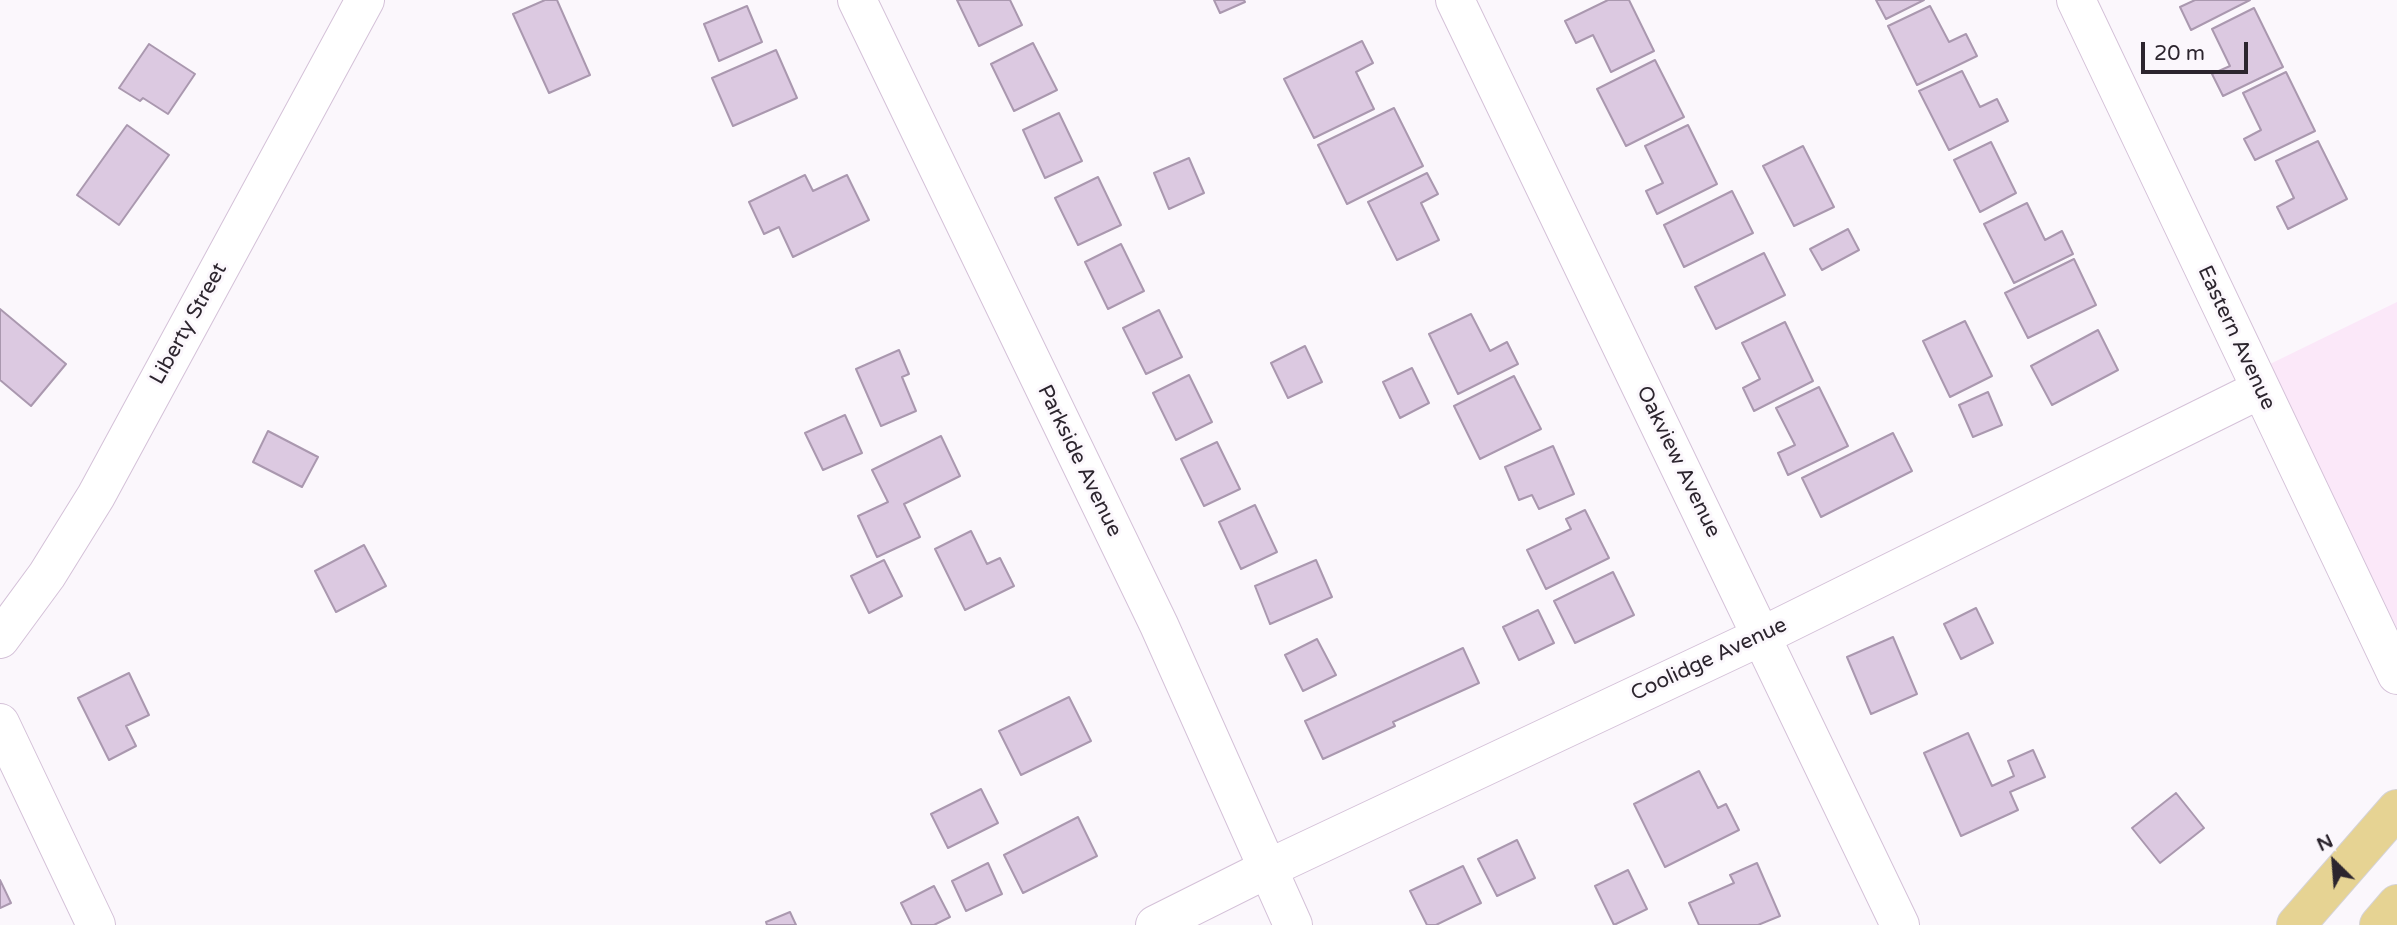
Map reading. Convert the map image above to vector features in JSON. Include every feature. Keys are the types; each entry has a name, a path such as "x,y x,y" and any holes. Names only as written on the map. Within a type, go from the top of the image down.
{"main road":[{"path":"2296,925 2397,809"},
{"path":"2379,925 2397,904"}],"street":[{"name":"Liberty Street","path":"0,639 47,575 96,496 365,0"},
{"name":"Parkside Avenue","path":"856,0 1159,625 1293,925"},
{"name":"Oakview Avenue","path":"1455,0 1900,925"},
{"name":"Eastern Avenue","path":"2076,0 2261,389 2386,626 2397,675"},
{"name":"Coolidge Avenue","path":"1155,925 1267,869 1762,636 2261,389"},
{"path":"0,723 96,925"}],"shaded area":[{"path":"2397,302 2397,628 2268,365"}],"building":[{"path":"545,0 557,0 590,75 549,93 513,14"},
{"path":"957,0 1010,0 1022,25 979,46"},
{"path":"1214,0 1244,0 1245,2 1220,13"},
{"path":"1608,0 1629,0 1654,51 1611,72 1593,35 1576,43 1565,21"},
{"path":"1876,0 1924,0 1886,19"},
{"path":"2195,0 2250,0 2191,30 2180,7"},
{"path":"747,6 762,42 719,61 704,24"},
{"path":"1930,6 1949,42 1966,34 1977,56 1917,85 1888,26"},
{"path":"2254,8 2283,67 2223,96 2212,74 2230,66 2212,29"},
{"path":"1362,41 1373,63 1356,72 1374,109 1314,138 1284,79"},
{"path":"1033,43 1057,90 1014,111 991,64"},
{"path":"149,44 195,74 168,114 143,98 140,101 119,88"},
{"path":"776,50 797,98 733,126 712,78"},
{"path":"1655,60 1684,117 1626,146 1597,89"},
{"path":"1962,71 1980,107 1997,99 2008,121 1949,150 1919,91"},
{"path":"2286,72 2315,131 2255,160 2244,139 2261,130 2243,93"},
{"path":"1394,108 1423,166 1347,204 1318,145"},
{"path":"1059,113 1082,161 1045,178 1023,130"},
{"path":"127,125 169,155 119,225 77,195"},
{"path":"1688,125 1717,184 1657,214 1646,191 1663,183 1645,146"},
{"path":"2318,141 2347,199 2288,229 2277,207 2294,198 2276,161"},
{"path":"1991,142 2016,193 1980,212 1954,160"},
{"path":"1803,146 1834,207 1794,226 1763,166"},
{"path":"1189,158 1204,193 1169,209 1154,173"},
{"path":"1427,173 1438,194 1421,203 1439,240 1397,260 1368,202"},
{"path":"805,175 813,191 847,175 869,220 793,257 779,227 764,234 749,202"},
{"path":"1098,177 1121,225 1078,245 1055,198"},
{"path":"1732,191 1753,233 1684,267 1664,225"},
{"path":"2027,203 2045,240 2062,231 2073,254 2014,283 1984,224"},
{"path":"1848,229 1859,250 1822,270 1810,249"},
{"path":"1121,244 1144,291 1108,309 1085,262"},
{"path":"1764,253 1785,295 1716,329 1695,287"},
{"path":"2074,259 2096,305 2028,338 2005,293"},
{"path":"0,309 66,364 31,406 0,380"},
{"path":"1159,310 1182,357 1146,374 1123,328"},
{"path":"1471,314 1490,351 1507,342 1518,364 1458,394 1429,334"},
{"path":"1965,321 1992,376 1950,397 1923,341"},
{"path":"1785,322 1813,381 1754,411 1743,388 1760,379 1742,343"},
{"path":"2098,330 2118,370 2052,405 2031,366"},
{"path":"1305,346 1322,382 1288,398 1271,363"},
{"path":"899,350 909,374 902,377 916,411 881,426 856,369"},
{"path":"1412,368 1429,403 1400,418 1383,382"},
{"path":"1189,375 1212,422 1176,440 1153,393"},
{"path":"1514,376 1541,429 1480,459 1454,406"},
{"path":"1819,387 1848,446 1788,475 1778,453 1795,445 1776,408"},
{"path":"1988,392 2002,425 1973,437 1959,405"},
{"path":"845,415 862,453 823,470 805,433"},
{"path":"268,431 318,457 302,487 253,462"},
{"path":"1893,433 1912,471 1821,517 1802,478"},
{"path":"941,436 960,476 904,504 920,537 877,557 858,516 888,502 872,470"},
{"path":"1217,442 1240,489 1204,506 1181,459"},
{"path":"1553,446 1574,494 1539,509 1532,495 1519,500 1505,467"},
{"path":"1255,505 1277,552 1241,569 1219,522"},
{"path":"1585,510 1609,558 1546,589 1527,550 1571,529 1566,519"},
{"path":"971,531 987,564 1000,558 1014,586 965,610 935,549"},
{"path":"364,545 386,586 336,612 315,571"},
{"path":"884,560 902,596 869,613 851,576"},
{"path":"1316,560 1332,597 1270,624 1255,586"},
{"path":"1613,572 1634,615 1575,643 1554,601"},
{"path":"1976,608 1993,643 1961,659 1944,624"},
{"path":"1538,610 1554,643 1519,660 1503,627"},
{"path":"1893,637 1917,694 1871,714 1847,657"},
{"path":"1317,639 1336,675 1303,691 1285,655"},
{"path":"1463,648 1479,683 1393,722 1395,726 1323,759 1305,721"},
{"path":"129,673 149,715 126,726 136,746 109,760 78,698"},
{"path":"1069,697 1091,741 1021,775 999,731"},
{"path":"1968,733 1992,786 2014,776 2008,761 2033,750 2045,777 2010,792 2018,810 1961,836 1924,753"},
{"path":"1699,771 1718,808 1726,804 1739,830 1665,867 1634,804"},
{"path":"981,789 998,823 948,848 931,814"},
{"path":"2176,793 2204,828 2160,863 2132,828"},
{"path":"1078,817 1097,856 1023,893 1004,855"},
{"path":"1517,840 1535,878 1497,896 1478,859"},
{"path":"988,863 1002,894 966,911 952,881"},
{"path":"1757,863 1780,916 1758,925 1699,925 1689,903 1734,883 1730,875"},
{"path":"1463,866 1481,903 1436,925 1427,925 1410,891"},
{"path":"1628,870 1647,909 1614,925 1595,886"},
{"path":"0,880 11,903 0,908"},
{"path":"934,886 950,917 934,925 912,925 901,903"},
{"path":"790,912 796,925 767,925 766,922"}]}
